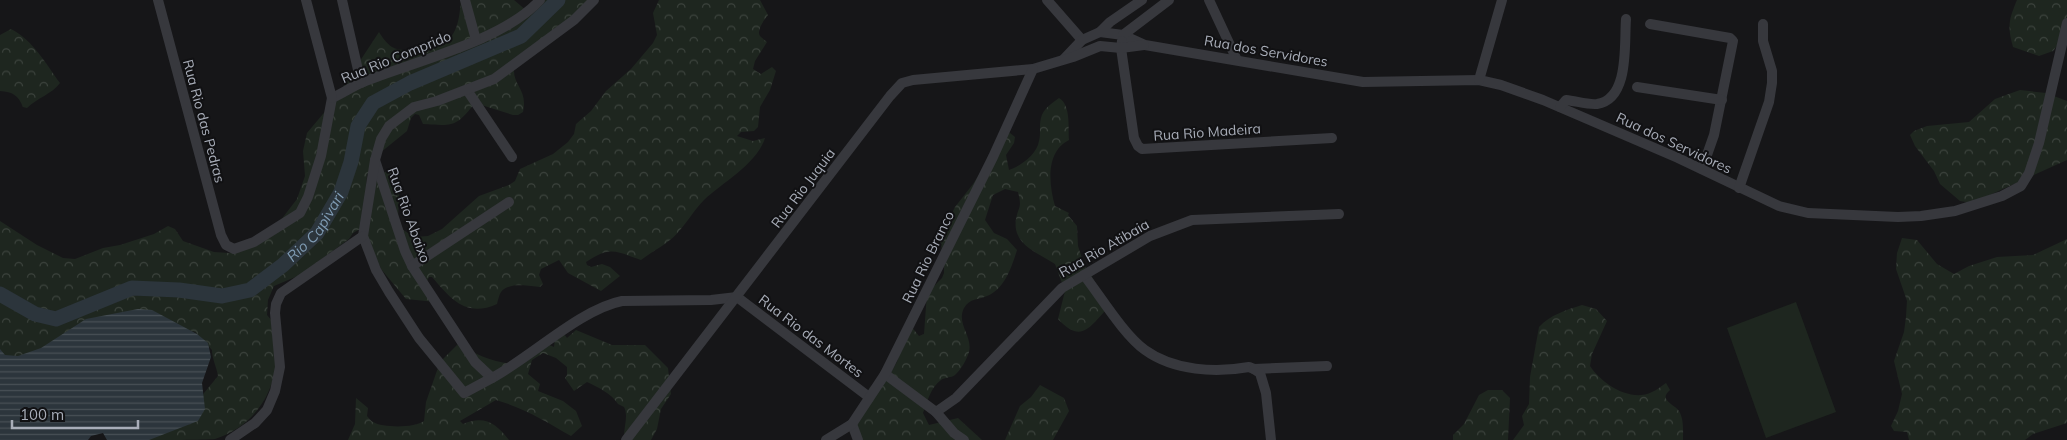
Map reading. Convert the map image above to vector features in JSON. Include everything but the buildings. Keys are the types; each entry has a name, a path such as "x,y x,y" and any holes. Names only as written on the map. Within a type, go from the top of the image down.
{"street":[{"name":"Rua Rio das Pedras","path":"158,0 221,235 229,248"},
{"path":"306,0 332,98"},
{"path":"342,0 361,83"},
{"path":"465,0 476,40"},
{"name":"Rua Rio Comprido","path":"229,248 239,248 254,242 300,213 308,197 321,156 332,98 361,83 476,40 524,15 540,0"},
{"path":"375,160 382,139 390,126 404,113 414,107 437,101 494,79 574,20 594,0"},
{"path":"1047,0 1082,40 1100,32 1110,22 1142,0"},
{"path":"1122,35 1169,0"},
{"path":"1209,0 1238,60"},
{"path":"1479,80 1502,0"},
{"path":"1560,107 1566,100 1597,104 1607,100 1616,93 1622,76 1626,19"},
{"name":"Rua dos Servidores","path":"1100,32 1122,35 1144,45 1363,82 1479,80 1517,90 1560,107 1779,206 1808,213 1874,217 1943,214 2002,196 2021,186 2030,173 2039,143 2063,57 2067,23"},
{"path":"1650,24 1730,38 1734,41 1714,135 1702,170"},
{"path":"1739,188 1769,102 1772,83 1772,71 1763,41 1763,24"},
{"path":"1100,32 1100,46"},
{"name":"Rua Rio Madeira","path":"1122,35 1121,48 1134,138 1142,149 1332,138"},
{"name":"Rua Rio Juquia","path":"1063,60 1082,40"},
{"name":"Rua dos Servidores","path":"1100,46 1121,48 1144,45"},
{"name":"Rua Rio Juquia","path":"626,440 902,82 906,80 1033,69 1100,46"},
{"name":"Rua Rio Branco","path":"826,440 852,424 885,374 993,157 1033,69"},
{"path":"1637,87 1722,100"},
{"path":"467,90 512,156"},
{"name":"Rua Rio Abaixo","path":"375,160 405,251 412,266 474,362 489,375 464,392 419,338 376,270 363,236 375,160"},
{"path":"412,266 508,202"},
{"name":"Rua Rio Atibaia","path":"936,412 956,398 1062,288 1150,236 1192,220 1339,214"},
{"path":"230,440 255,423 267,410 275,391 280,367 275,313 276,304 281,293 363,236"},
{"path":"1084,275 1130,336 1144,350 1155,356 1193,368 1216,371 1249,367 1260,373 1266,393 1271,440"},
{"path":"489,375 610,303 622,301 711,300 736,297"},
{"name":"Rua Rio das Mortes","path":"736,297 869,396"},
{"path":"1254,369 1327,366"},
{"path":"885,374 936,412 954,433 964,440"},
{"path":"852,424 858,440"}],"green space":[{"path":"461,0 514,0 527,11 539,0 592,0 514,69 514,75 524,98 523,112 513,115 475,103 463,117 448,125 423,124 419,115 415,114 411,118 407,131 375,157 367,175 366,190 379,175 389,170 400,177 398,218 403,230 415,237 428,236 442,229 479,196 509,185 515,181 520,169 553,154 568,142 574,134 576,124 591,111 606,91 631,69 653,43 657,35 653,13 659,0 760,0 768,15 761,26 759,35 767,42 755,61 753,69 761,74 772,67 776,71 770,90 760,107 758,127 754,131 741,132 737,136 753,141 765,138 761,147 747,165 704,200 676,235 667,243 641,260 618,252 607,252 586,262 591,267 602,264 610,267 620,276 601,291 568,273 559,260 541,269 539,275 543,284 540,287 519,285 509,287 501,292 497,304 486,308 476,309 460,304 432,277 429,277 427,281 436,302 406,299 381,269 365,234 360,229 300,275 274,286 268,300 267,315 272,321 272,330 277,350 274,375 270,388 258,410 249,419 228,434 215,439 145,440 197,408 204,393 218,376 212,350 195,332 182,329 18,371 0,351 0,221 37,245 63,258 75,259 103,248 120,245 154,234 168,226 175,229 183,241 214,252 230,253 243,251 277,225 297,199 305,176 303,151 307,133 333,102 379,32 388,44 398,49 415,50 442,43 449,39 455,30 460,13"},
{"path":"2017,0 2067,0 2067,28 2061,41 2053,51 2039,56 2013,47 2010,23"},
{"path":"11,29 26,39 60,83 27,108 23,107 15,95 0,91 0,35"},
{"path":"2020,90 2046,93 2067,101 2067,160 1972,203 1960,201 1940,184 1934,171 1915,146 1910,135 1914,131 1927,126 1969,122 1995,99"},
{"path":"1059,98 1063,101 1067,111 1069,140 1061,145 1052,161 1050,179 1053,198 1055,206 1069,213 1068,215 1077,226 1078,246 1084,264 1110,306 1092,325 1080,331 1074,331 1058,319 1065,291 1055,264 1027,247 1018,235 1016,219 1020,204 1018,192 1005,189 993,195 985,220 994,233 1007,239 1017,250 1010,270 999,288 987,296 972,301 964,308 962,319 970,346 968,355 962,367 955,375 938,383 930,395 923,413 929,425 958,418 982,440 855,440 857,412 870,387 890,374 897,362 906,334 909,314 910,325 919,336 924,334 927,293 942,278 944,273 940,239 955,207 973,184 1005,134 1010,133 1015,137 1014,143 1006,155 1009,170 1018,166 1032,155 1038,146 1042,115 1048,106"},
{"path":"1902,238 1917,240 1937,264 1954,274 1969,266 1997,257 2033,255 2067,239 2067,423 2033,434 2025,440 1909,440 1907,432 1894,431 1891,426 1898,411 1902,394 1894,361 1904,332 1907,301 1896,269 1897,253"},
{"path":"1796,302 1836,412 1766,438 1727,328"},
{"path":"1582,305 1596,309 1607,321 1592,354 1590,366 1609,385 1626,393 1643,395 1654,391 1666,383 1670,390 1667,393 1666,399 1677,408 1682,418 1683,440 1513,440 1524,425 1522,416 1529,404 1530,377 1539,327 1553,316"},
{"path":"556,330 561,330 567,338 576,330 612,345 645,345 668,368 671,394 661,409 657,429 651,440 624,440 626,414 624,407 604,391 587,382 574,391 565,378 567,367 556,358 543,353 532,360 528,374 540,384 538,391 563,401 576,411 582,426 571,436 526,411 496,400 460,421 463,424 477,420 489,422 509,440 348,440 355,424 356,398 368,408 367,416 372,422 391,426 407,426 424,421 426,402 440,362 459,343 484,357 511,364 545,343 554,347"},
{"path":"1040,385 1064,398 1069,411 1053,440 1005,440 1020,406 1031,397"},
{"path":"1488,390 1502,390 1510,398 1508,440 1453,440 1453,435 1464,424 1479,395"}],"shaded area":[{"path":"138,309 152,310 197,334 208,343 211,357 202,383 205,409 198,421 149,440 107,440 103,433 91,436 88,440 0,440 0,349 5,355 18,356 41,348 86,319"}],"waterway":[{"name":"Rio Capivari","path":"0,294 35,314 56,319 132,288 179,290 222,296 250,290 283,265 317,233 341,192 351,162 358,126 373,103 410,83 521,36 558,0"}]}
